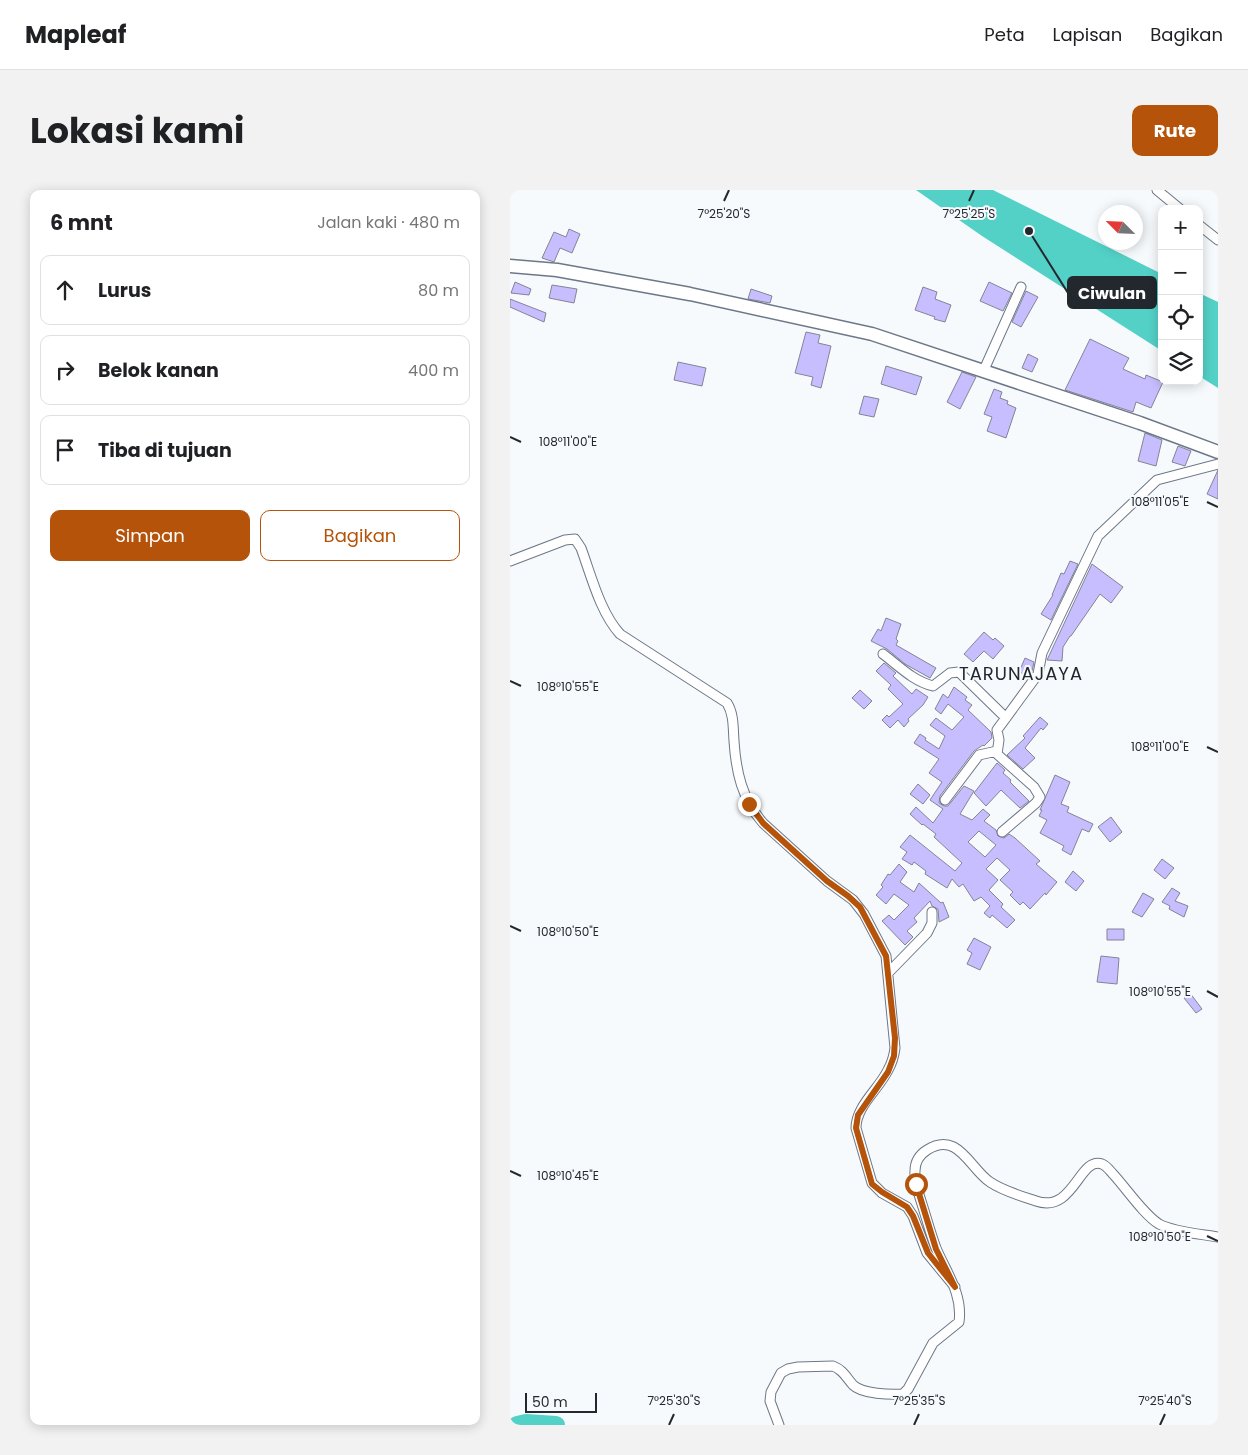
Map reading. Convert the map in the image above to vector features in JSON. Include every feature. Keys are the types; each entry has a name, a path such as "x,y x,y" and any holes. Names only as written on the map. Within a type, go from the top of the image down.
{"street":[{"path":"1157,190 1175,205"},
{"path":"1203,228 1218,240"},
{"path":"510,266 558,270 690,294 872,334 1140,423 1218,452"},
{"path":"983,372 1021,287"},
{"path":"1002,832 1036,803 1040,797 1034,787 997,754 999,740 997,730 1038,674 1043,651 1098,536 1157,480 1218,464"},
{"path":"510,561 565,540 575,539 581,548 604,608 614,628 620,634 727,703 731,709 735,761 739,779 752,809 763,823 827,881 860,907 886,956 895,1038 894,1056 888,1072 858,1115 856,1128 872,1184 907,1207 913,1216 928,1253 955,1287"},
{"path":"884,654 909,675 925,684 933,686 950,673 959,672 1006,718"},
{"path":"945,800 979,755 997,751"},
{"path":"888,972 927,933 932,923 932,912"},
{"path":"779,1425 770,1401 771,1392 781,1373 788,1369 833,1366 839,1368 854,1385 865,1391 900,1394 906,1392 933,1343 959,1322 958,1297 955,1287 936,1249 916,1184 915,1164 919,1155 934,1146 942,1144 950,1146 969,1158 989,1182 1043,1203 1057,1201 1064,1196 1091,1166 1102,1164 1118,1179 1150,1217 1159,1224 1218,1237"}],"water":[{"path":"916,190 993,190 1098,242 1098,250 1114,250 1158,272 1158,348 982,236"},
{"path":"1203,295 1218,302 1218,388 1203,379"}],"building":[{"path":"569,229 580,234 572,253 560,248 554,262 542,258 554,232 566,237"},
{"path":"515,282 531,289 529,295 511,293"},
{"path":"989,282 1012,293 1003,311 980,301"},
{"path":"552,285 577,289 574,303 549,298"},
{"path":"923,287 937,292 935,299 951,305 945,322 915,310"},
{"path":"751,289 772,296 770,303 748,299"},
{"path":"1026,291 1038,297 1021,327 1012,322"},
{"path":"510,299 546,313 544,322 510,307"},
{"path":"806,332 820,335 818,343 831,346 821,388 811,385 813,377 795,373"},
{"path":"1090,339 1129,358 1123,369 1145,379 1146,375 1158,380 1158,385 1162,385 1151,408 1136,402 1133,412 1065,390"},
{"path":"1028,354 1038,359 1032,372 1022,368"},
{"path":"678,362 706,368 702,386 674,380"},
{"path":"886,366 922,377 916,395 881,384"},
{"path":"962,372 976,377 960,409 947,402"},
{"path":"994,389 1002,392 1000,398 1008,401 1007,404 1016,408 1006,438 987,431 992,417 984,414"},
{"path":"864,396 879,399 874,417 859,414"},
{"path":"1145,433 1162,440 1156,466 1138,461"},
{"path":"1178,446 1191,451 1185,466 1172,462"},
{"path":"1218,470 1218,499 1207,494"},
{"path":"1070,561 1078,564 1051,620 1041,614 1053,595 1061,573 1064,574"},
{"path":"1092,564 1123,587 1111,603 1100,594 1063,647 1062,661 1047,660"},
{"path":"886,618 901,624 896,645 936,668 930,678 905,664 887,649 871,641 878,629 881,631"},
{"path":"984,632 1004,646 993,659 984,651 973,662 964,654"},
{"path":"1025,658 1034,662 1029,676 1019,672"},
{"path":"884,663 896,673 893,676 912,694 916,689 928,697 923,705 908,719 909,721 904,727 898,720 890,728 882,720 887,715 889,717 903,704 888,689 891,685 876,671"},
{"path":"954,687 967,697 965,700 972,705 968,710 991,732 992,738 984,746 974,751 940,796 939,803 948,806 964,786 974,791 960,814 972,820 983,809 990,815 984,821 996,830 998,836 1004,838 1009,834 1015,838 1040,861 1036,864 1057,882 1030,909 1023,902 1020,905 1010,895 1013,892 1000,880 1010,870 997,858 986,869 998,880 989,890 1003,904 1001,907 1015,920 1007,928 992,915 990,918 984,913 990,906 981,897 974,901 963,884 959,887 952,879 947,888 925,874 926,871 914,862 912,865 902,859 907,852 900,847 910,835 955,871 962,863 934,837 936,834 910,814 916,807 933,823 943,809 930,800 942,782 929,773 939,759 914,743 920,734 926,738 925,740 939,749 945,736 930,725 936,718 952,730 964,717 948,704 941,714 935,709 943,694 948,698","holes":["979,831 996,845 985,857 968,842"]},
{"path":"860,690 872,701 864,709 852,698"},
{"path":"1040,717 1048,724 1043,730 1041,728 1025,748 1035,758 1023,769 1007,755 1025,738 1023,736"},
{"path":"997,763 1005,770 1003,773 1011,780 1010,782 1029,801 1020,808 1001,790 986,806 974,793"},
{"path":"1055,775 1070,782 1061,804 1069,807 1067,812 1093,824 1089,832 1082,829 1071,855 1062,850 1064,846 1040,833 1047,820 1039,816 1042,810 1040,810"},
{"path":"918,784 930,795 923,804 910,794"},
{"path":"1111,817 1122,832 1110,842 1098,827"},
{"path":"1162,859 1174,868 1165,879 1154,870"},
{"path":"899,864 907,872 900,882 914,892 919,883 941,903 943,902 949,917 939,922 938,909 932,906 930,901 914,918 917,922 907,931 913,937 905,945 882,921 889,915 894,920 909,905 894,894 886,904 876,895 883,887 881,885 888,874 890,875"},
{"path":"1073,871 1084,881 1076,891 1065,882"},
{"path":"1172,888 1180,893 1175,901 1188,906 1184,917 1169,909 1170,906 1162,902"},
{"path":"1143,893 1154,899 1142,917 1132,912"},
{"path":"1107,929 1124,929 1124,940 1107,940"},
{"path":"974,938 991,947 980,970 967,964 972,953 967,950"},
{"path":"1101,956 1119,958 1117,984 1097,982"},
{"path":"1190,993 1202,1009 1196,1013 1184,998"}],"waterway":[{"path":"517,1425 526,1423 556,1425"}],"place":[{"name":"Ciwulan","path":"1029,231"}],"district":[{"name":"TARUNAJAYA","path":"1021,674"}],"route":[{"path":"749,804 763,823 827,881 860,907 886,956 895,1038 894,1056 888,1072 858,1115 856,1128 872,1184 907,1207 913,1216 931,1258 955,1287 936,1249 916,1184"}]}
